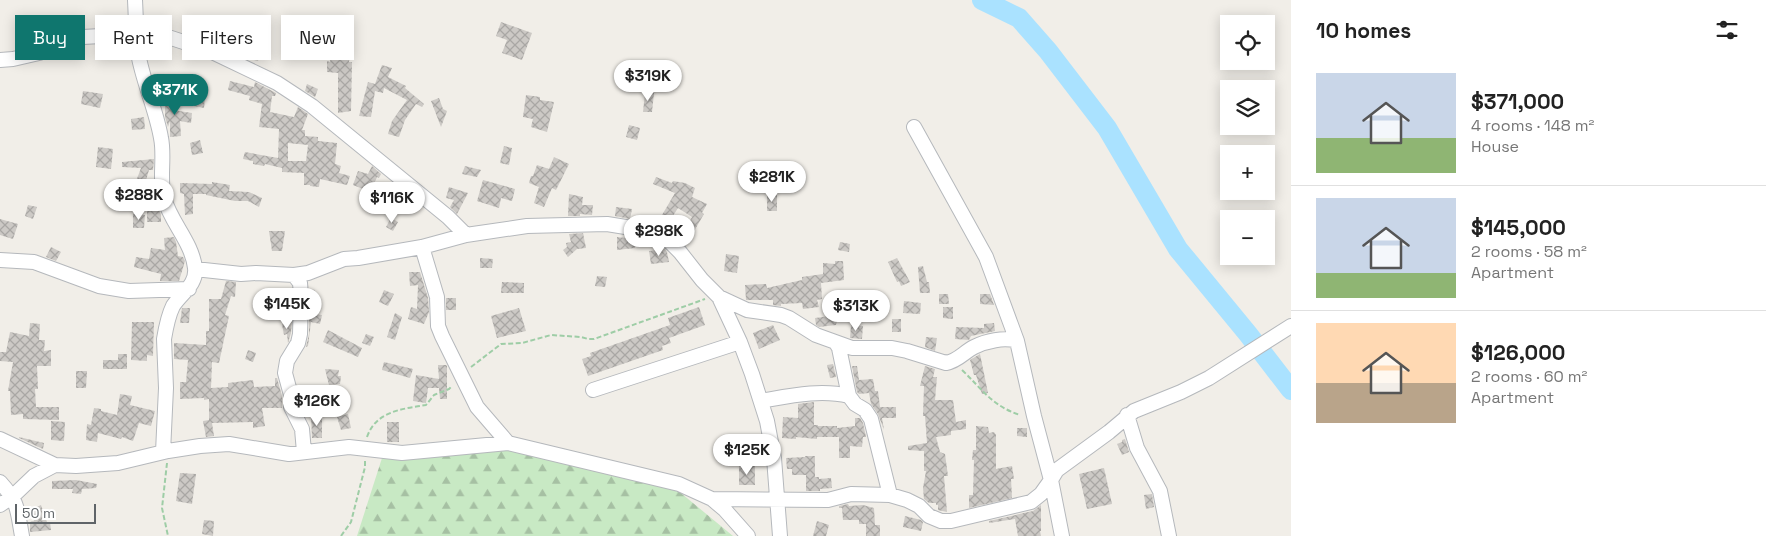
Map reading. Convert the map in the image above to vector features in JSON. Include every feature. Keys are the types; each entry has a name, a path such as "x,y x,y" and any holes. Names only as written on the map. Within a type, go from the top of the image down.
{"street":[{"path":"135,0 135,15"},
{"path":"0,60 39,54 57,41 65,38 95,37"},
{"path":"172,38 208,50 277,83 312,106 373,154 448,217 466,235"},
{"path":"139,60 162,140 164,198 191,252 195,269 194,280 179,296 172,308 164,338 165,451"},
{"path":"914,127 986,257 1017,341 1051,480 1062,536"},
{"path":"195,269 234,274 294,275 308,273 344,259 422,247 466,235 527,226 607,224 644,230 659,235 671,243 721,301 740,342 767,421 774,458 780,536"},
{"path":"422,247 437,297 438,326 477,407 508,443"},
{"path":"0,260 34,262 100,286 129,291 188,288"},
{"path":"294,275 300,283 300,334 298,343 287,361 285,373 291,395 291,408 302,429 304,452"},
{"path":"721,301 747,310 789,318 816,334 852,348 908,350 946,363 953,362 974,347 995,340 1010,339 1017,341"},
{"path":"712,499 828,500 851,494 890,495 919,506 929,516 941,521 951,521 1031,502 1051,480 1056,470 1109,432 1127,415 1209,378 1291,326"},
{"path":"593,390 740,342"},
{"path":"836,343 839,348 849,396 865,410 871,419 890,495"},
{"path":"761,401 822,392 849,396"},
{"path":"1127,415 1137,448 1160,491 1168,536"},
{"path":"0,439 55,464 76,466 118,463 165,451 229,444 277,453 349,447 402,453 508,443 679,484 712,499 725,510 748,536"},
{"path":"0,505 13,496 34,476 55,464"},
{"path":"0,482 13,496 22,536"}],"path":[{"path":"460,375 501,344 522,343 551,335 594,339 707,299 721,301"},
{"path":"946,363 959,368 976,387 1007,411 1025,416 1034,416"},
{"path":"165,451 162,508 168,536"}],"green space":[{"path":"511,449 676,489 733,536 357,536 382,458"}],"building":[{"path":"501,22 532,33 522,60 502,53 507,40 496,36"},
{"path":"330,60 349,60 349,62 352,62 351,111 338,113 338,73 327,72 327,61 330,62"},
{"path":"382,65 392,68 388,77 406,86 405,88 424,104 422,107 416,104 405,120 399,137 388,134 392,121 407,100 384,88 383,93 375,91 371,117 359,116 368,82 375,84"},
{"path":"230,81 254,87 255,82 276,93 275,96 272,96 270,112 294,117 298,107 308,114 302,130 305,130 305,136 318,137 318,141 337,143 335,164 341,166 339,173 350,176 347,185 320,179 319,187 304,185 304,173 282,172 282,168 265,164 264,166 253,164 253,161 243,159 245,152 278,158 279,129 259,127 262,104 249,100 250,96 228,90","holes":["288,143 308,145 306,161 288,161"]},
{"path":"307,84 318,89 315,97 305,91"},
{"path":"83,91 103,94 100,108 81,104"},
{"path":"165,93 178,95 173,110 192,113 191,123 180,121 181,136 170,137 170,121 168,127 165,117"},
{"path":"645,93 654,93 652,112 643,112"},
{"path":"526,95 554,102 547,132 531,127 533,119 523,117"},
{"path":"195,97 205,99 204,108 194,106"},
{"path":"439,98 443,109 447,111 441,127 431,101"},
{"path":"144,117 145,129 132,130 131,119"},
{"path":"629,125 640,128 637,140 626,137"},
{"path":"200,140 203,153 192,155 190,143"},
{"path":"504,146 512,148 509,165 500,163"},
{"path":"98,147 113,149 111,169 96,167"},
{"path":"554,157 569,164 556,190 552,188 544,207 534,203 539,187 529,183 537,165 549,169"},
{"path":"154,159 153,170 149,170 144,187 135,184 141,168 122,167 122,162"},
{"path":"372,166 381,174 379,178 377,177 372,189 364,186 363,189 353,185 358,171 368,174"},
{"path":"465,166 481,170 477,177 462,174"},
{"path":"656,177 672,183 673,181 685,183 695,188 692,197 707,204 702,213 704,214 690,238 683,234 692,217 678,208 671,219 662,215 675,193 653,184"},
{"path":"483,180 515,189 512,201 501,198 499,208 477,201"},
{"path":"212,182 230,185 229,191 249,192 262,198 259,207 248,201 235,201 206,194 193,194 193,214 185,215 184,194 180,193 180,183 212,184"},
{"path":"449,187 468,193 457,214 450,207 454,200 446,198"},
{"path":"569,194 583,197 582,205 593,205 592,215 568,216"},
{"path":"767,195 777,195 777,211 767,211"},
{"path":"28,205 37,207 33,219 25,216"},
{"path":"616,207 632,209 630,219 615,216"},
{"path":"147,209 159,209 161,222 147,222"},
{"path":"133,214 145,215 144,228 133,228"},
{"path":"391,218 398,222 393,231 386,227"},
{"path":"0,219 18,224 13,239 0,235"},
{"path":"269,231 285,231 282,251 272,251"},
{"path":"583,233 586,248 577,249 568,257 563,250 567,247 566,243 571,242 569,234"},
{"path":"174,237 178,256 183,257 185,261 179,281 160,281 161,274 134,267 136,257 149,259 151,248 165,250 164,238"},
{"path":"617,237 635,239 635,248 617,250"},
{"path":"840,242 850,244 849,252 838,250"},
{"path":"51,247 61,252 56,261 46,257"},
{"path":"665,249 669,262 651,264 649,251"},
{"path":"726,254 739,256 737,273 724,271"},
{"path":"480,258 493,259 492,268 480,268"},
{"path":"897,258 910,282 901,286 899,281 897,282 888,262"},
{"path":"835,261 843,261 844,280 821,283 822,299 817,300 819,307 803,309 802,303 781,304 781,306 773,305 773,300 746,300 745,285 766,284 767,288 802,280 802,277 823,274 823,263 835,264"},
{"path":"923,266 927,282 929,282 930,293 920,293 918,267"},
{"path":"409,272 420,272 428,298 429,312 424,324 408,319 411,307 417,309 418,285 410,286"},
{"path":"597,276 607,277 605,287 595,286"},
{"path":"226,281 236,282 235,297 231,296 225,315 229,316 219,363 212,362 211,388 228,387 228,383 253,380 254,387 275,386 275,378 277,378 282,396 282,408 262,408 265,426 253,428 253,422 212,423 214,436 206,437 203,421 209,420 209,399 180,399 180,382 186,382 188,360 174,359 174,343 206,345 206,331 209,331 209,299 221,299"},
{"path":"502,282 524,283 524,293 501,293"},
{"path":"309,289 315,290 314,314 322,315 320,324 311,322 308,346 306,347 309,334"},
{"path":"384,290 394,294 388,306 379,302"},
{"path":"939,294 948,294 949,304 939,304"},
{"path":"980,294 990,294 994,305 980,304"},
{"path":"446,298 456,298 456,310 446,310"},
{"path":"904,301 921,303 920,314 903,313"},
{"path":"699,307 705,325 669,338 671,343 662,346 663,350 588,376 582,359 591,356 590,353 670,325 668,318"},
{"path":"943,307 953,307 953,319 943,318"},
{"path":"182,308 190,308 189,323 180,323"},
{"path":"519,308 526,331 497,338 491,316"},
{"path":"395,313 402,317 395,340 387,337"},
{"path":"838,315 836,325 819,327 816,325 815,318"},
{"path":"892,319 901,319 901,332 892,332"},
{"path":"132,322 154,322 153,356 147,355 147,361 131,360"},
{"path":"292,322 288,343 287,334 284,335 282,324"},
{"path":"30,323 40,324 39,340 45,340 44,351 51,350 51,366 37,366 38,389 35,389 36,407 59,407 59,420 23,419 23,414 11,415 10,391 8,391 13,362 0,361 0,352 6,352 10,332 29,336"},
{"path":"994,323 995,331 971,336 969,340 955,339 956,327 984,328 984,324"},
{"path":"773,325 780,340 759,349 753,333"},
{"path":"851,325 863,326 862,339 850,338"},
{"path":"328,330 362,348 358,357 323,342"},
{"path":"366,334 374,337 370,346 362,343"},
{"path":"926,337 937,338 935,351 925,347"},
{"path":"248,350 256,353 253,362 245,359"},
{"path":"118,354 127,354 127,369 103,369 103,360 118,360"},
{"path":"980,354 988,393 982,394 970,360"},
{"path":"384,362 413,369 410,378 382,370"},
{"path":"833,364 836,377 830,378 827,365"},
{"path":"438,365 447,366 447,399 440,399 439,388 428,388 426,403 413,401 416,375 439,379"},
{"path":"852,366 857,366 859,380 873,379 875,391 878,391 880,407 896,407 896,418 882,418 884,430 878,414 871,404 869,393 859,394 857,392"},
{"path":"925,366 935,369 933,377 937,377 935,400 953,400 956,422 966,420 966,429 951,431 951,435 936,437 940,452 945,454 948,476 944,476 947,512 938,510 936,503 929,503 924,499 923,488 926,471 924,471 924,451 908,450 908,446 927,443 925,416 923,416 924,386 920,386"},
{"path":"325,369 339,370 338,376 341,376 340,384 329,385"},
{"path":"76,371 87,371 86,388 76,388"},
{"path":"304,386 314,386 314,408 301,408 299,391 305,391"},
{"path":"120,394 132,396 130,405 155,411 151,426 139,423 133,441 98,433 97,442 86,440 87,424 91,425 94,408 117,415"},
{"path":"814,402 814,425 837,426 837,428 855,426 855,418 860,418 866,437 863,437 862,447 850,446 850,458 839,458 839,437 817,437 817,439 782,438 783,417 798,418 798,404"},
{"path":"348,414 351,428 341,430 337,417"},
{"path":"311,416 322,416 322,438 312,438"},
{"path":"51,421 65,422 64,441 51,440"},
{"path":"387,422 399,422 399,442 387,442"},
{"path":"976,426 988,427 989,433 994,432 996,435 996,469 1012,466 1014,479 1011,479 1012,498 969,508 969,495 973,495 974,460 972,460 973,450 976,450"},
{"path":"1017,428 1027,428 1027,437 1017,436"},
{"path":"19,438 44,443 43,449"},
{"path":"1125,439 1129,452 1122,455 1117,444"},
{"path":"815,456 815,477 819,477 819,479 831,478 832,488 820,489 820,491 806,491 806,475 792,475 792,469 787,469 786,458"},
{"path":"739,466 755,466 755,485 739,485"},
{"path":"1104,468 1112,504 1087,509 1079,474"},
{"path":"180,473 196,474 192,504 176,501"},
{"path":"76,480 97,484 96,488 82,489 81,494 72,493 73,489 52,489 52,481"},
{"path":"1152,494 1154,507 1146,509 1144,495"},
{"path":"848,504 849,506 863,505 874,508 875,525 880,525 880,536 866,536 866,524 859,524 859,520 843,520 842,508 839,508 839,506"},
{"path":"41,505 47,522 50,522 51,530 30,532 30,522 34,521 30,510"},
{"path":"1041,505 1041,536 1018,536 1015,519 989,523 989,521 1033,511"},
{"path":"905,516 921,520 923,522 921,531 903,527"},
{"path":"204,520 214,521 213,536 202,534"},
{"path":"817,521 829,525 826,536 813,536"}],"waterway":[{"path":"982,0 1019,18 1048,51 1107,128 1178,249 1291,390"}]}
